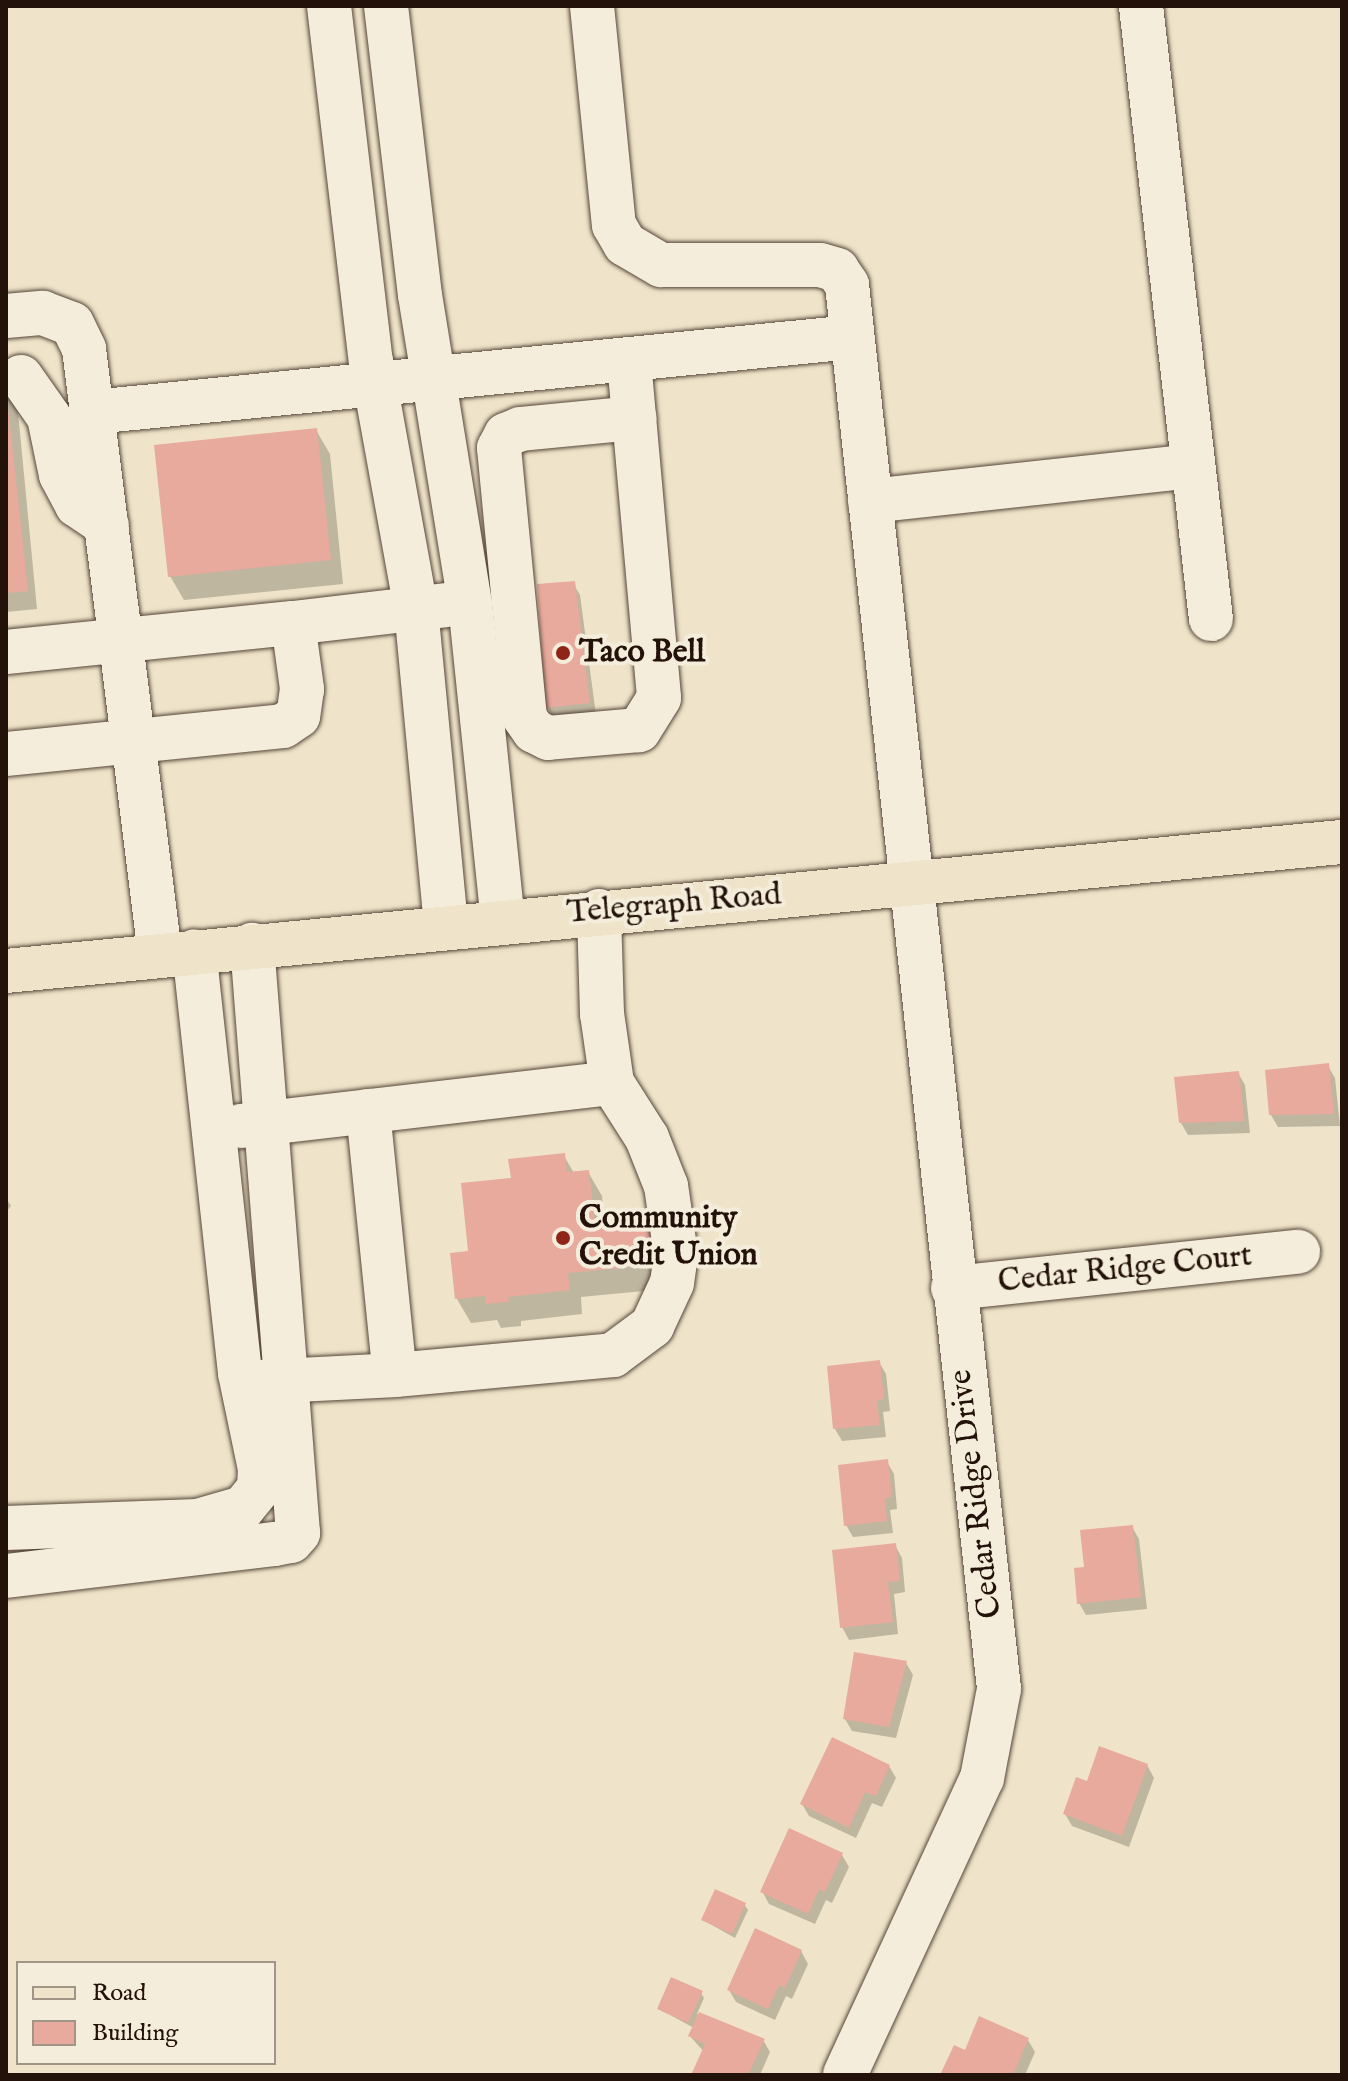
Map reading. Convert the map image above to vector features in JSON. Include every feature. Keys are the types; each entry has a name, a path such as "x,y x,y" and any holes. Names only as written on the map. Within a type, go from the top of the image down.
{"main road":[{"name":"Telegraph Road","path":"6,971 599,911 1342,842"}],"street":[{"name":"Cedar Ridge Drive","path":"592,6 614,225 625,244 661,265 790,262 837,270 847,285 999,1708 982,1778 845,2075"},
{"path":"1141,6 1211,619"},
{"path":"446,928 416,608 375,382 330,10 392,7 432,382 470,603 503,921"},
{"path":"6,316 43,313 72,324 84,349 134,743 214,1130 243,1383 260,1469 254,1498 243,1508 198,1521 6,1528"},
{"path":"93,412 375,382 432,382 852,337"},
{"path":"629,361 659,698 639,730 548,738 534,731 525,718 499,448 506,435 520,429 634,418"},
{"path":"21,377 49,417 61,475 77,505 107,525"},
{"path":"870,501 1193,466"},
{"path":"6,652 470,603"},
{"path":"6,754 283,726 298,716 302,689 293,623"},
{"path":"243,1383 395,1375 613,1355 652,1326 672,1283 676,1255 666,1186 647,1138 612,1083 602,1014 599,911"},
{"path":"6,1576 291,1541 298,1533 252,945"},
{"path":"214,1130 612,1083"},
{"path":"368,1111 395,1375"},
{"name":"Cedar Ridge Court","path":"953,1288 1298,1252"}],"building":[{"path":"6,389 28,591 6,593"},
{"path":"317,428 331,560 168,577 154,445"},
{"name":"Taco Bell","path":"575,581 590,703 545,708 537,584"},
{"path":"1329,1063 1334,1114 1269,1115 1265,1070"},
{"path":"1239,1071 1244,1121 1179,1123 1174,1077"},
{"name":"Community Credit Union","path":"565,1153 567,1172 589,1170 595,1225 658,1219 662,1264 568,1273 570,1290 508,1297 509,1302 485,1304 485,1296 455,1299 450,1253 468,1251 461,1183 511,1178 508,1159"},
{"path":"880,1360 884,1399 877,1400 880,1425 833,1429 827,1366"},
{"path":"888,1459 892,1497 885,1498 887,1521 844,1526 838,1465"},
{"path":"1133,1525 1141,1597 1077,1604 1074,1568 1084,1567 1080,1530"},
{"path":"896,1543 900,1581 888,1582 893,1622 840,1628 832,1550"},
{"path":"854,1652 907,1661 889,1727 843,1719"},
{"path":"832,1737 890,1765 876,1796 865,1792 849,1828 800,1804"},
{"path":"1099,1746 1148,1764 1122,1836 1063,1814 1076,1777 1087,1781"},
{"path":"789,1828 843,1853 825,1892 819,1889 808,1914 760,1892"},
{"path":"715,1889 746,1903 732,1934 701,1920"},
{"path":"755,1928 802,1950 785,1988 779,1985 768,2009 727,1990"},
{"path":"671,1977 703,1991 688,2023 657,2009"},
{"path":"699,2012 765,2039 748,2075 691,2075 705,2044 688,2036"},
{"path":"979,2016 1029,2038 1013,2075 940,2075 954,2045 965,2050"}],"place":[{"name":"Taco Bell","path":"563,653"},
{"name":"Community Credit Union","path":"563,1238"}]}
